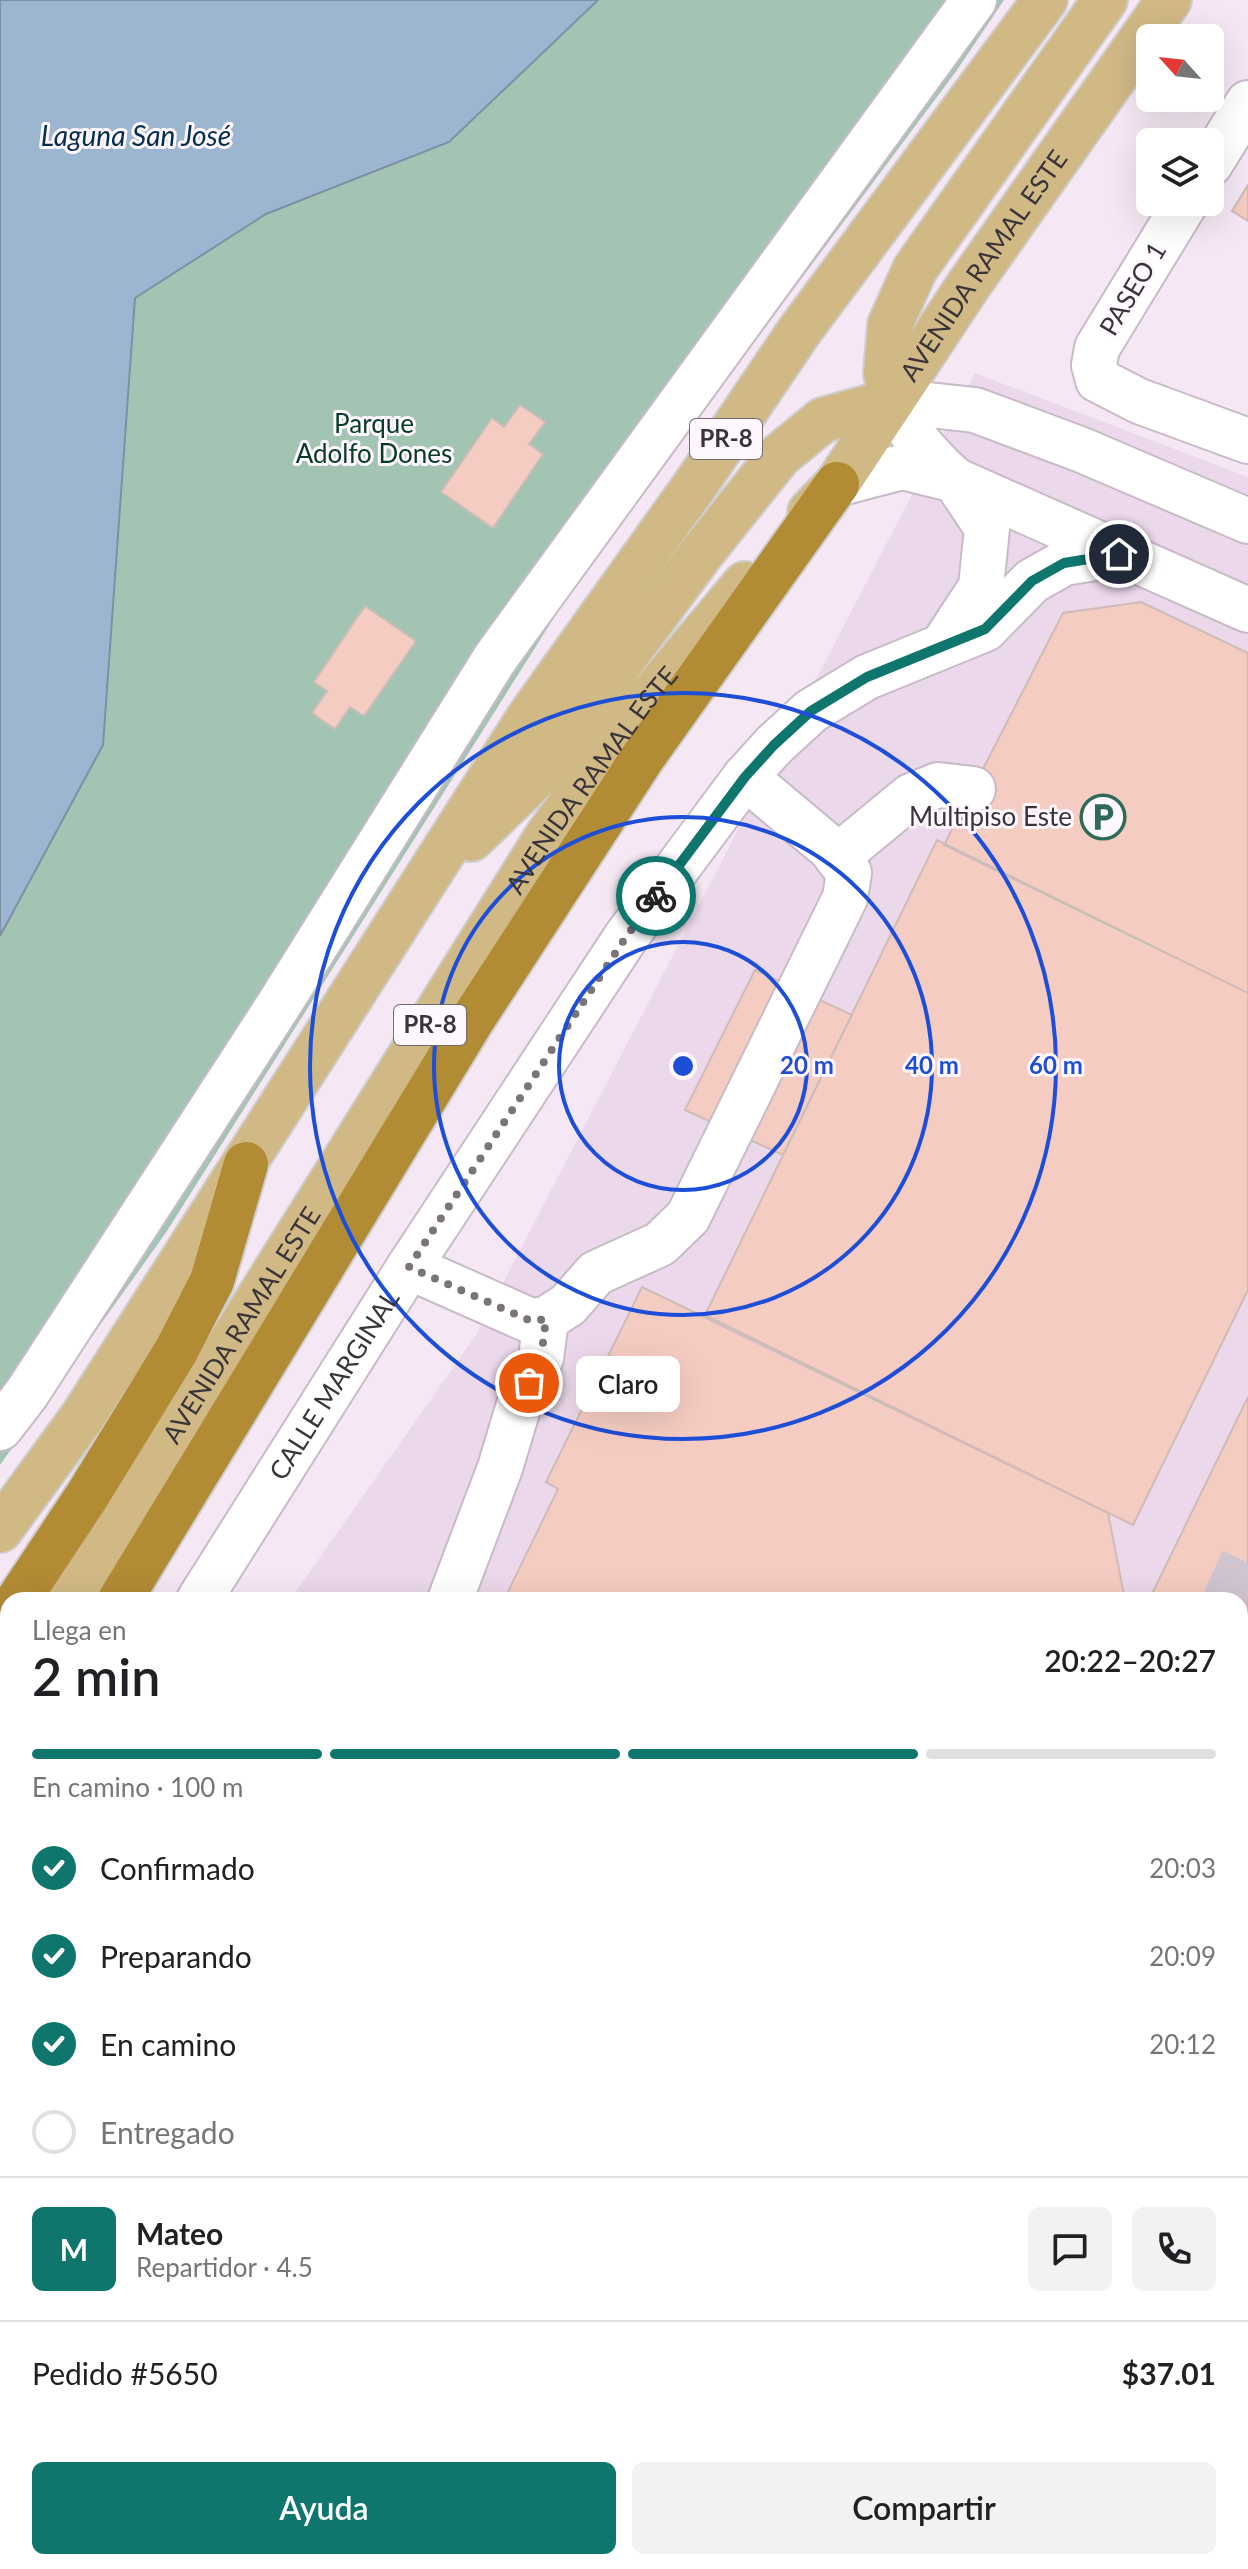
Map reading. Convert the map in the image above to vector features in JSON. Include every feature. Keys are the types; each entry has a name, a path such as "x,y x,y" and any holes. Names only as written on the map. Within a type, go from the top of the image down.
{"highway":[{"path":"125,1592 471,1022 643,757 837,484"},
{"path":"23,1592 87,1496 176,1351 212,1281 246,1164"}],"main road":[{"name":"PR-8","path":"0,1530 83,1416 530,716 698,481 798,333 1045,0"},
{"path":"419,887 538,775 700,555 779,456 823,420 892,401 886,373 890,325 915,269 1105,0"},
{"name":"AVENIDA RAMAL ESTE","path":"75,1592 548,835 645,703 775,548 837,484 970,283 1169,0"}],"street":[{"path":"0,1428 27,1393 269,1020 496,657 974,0"},
{"path":"1224,142 1248,103"},
{"name":"PASEO 1","path":"1177,216 1097,348 1094,365 1098,380 1139,401 1248,441"},
{"path":"892,401 925,453 955,480 987,528 981,587 941,648"},
{"path":"892,401 975,410 1082,450 1248,521"},
{"path":"837,484 902,467 955,480 1248,610"},
{"name":"CALLE MARGINAL","path":"204,1592 409,1267 626,937 745,777 811,711 867,677 985,629 1032,581 1064,563 1119,554"},
{"path":"1190,584 1206,609 1202,631"},
{"path":"409,1267 531,1321 546,1319 568,1305 596,1273 660,1244 688,1217 845,898 849,873 831,849 745,777"},
{"path":"837,857 911,796 938,785 973,789"},
{"path":"453,1592 500,1468 518,1408 541,1358 546,1319"}],"shaded area":[{"path":"975,373 1248,477 1248,1592 296,1592 476,1335"}],"green space":[{"name":"Parque Adolfo Dones","path":"598,0 1004,0 957,70 586,567 165,1234 0,1465 0,936 103,745 135,298 266,214 449,142"}],"water":[{"name":"Laguna San José","path":"0,0 598,0 449,142 266,214 135,298 103,745 0,936"}],"building":[{"path":"1248,185 1248,221 1232,211"},
{"path":"520,405 545,422 529,444 543,454 493,528 441,492 492,418 504,427"},
{"name":"Multipiso Este","path":"1141,602 1248,653 1248,993 944,845 1063,613"},
{"path":"365,606 416,641 364,716 350,707 335,729 312,713 327,691 314,682"},
{"path":"937,840 1248,993 1248,1290 1133,1525 705,1315"},
{"path":"755,970 852,1015 783,1155 685,1110"},
{"path":"642,1287 1108,1513 1123,1592 508,1592 558,1489 546,1482"},
{"path":"1248,1397 1248,1592 1153,1592"}],"tunnel":[{"path":"1228,1592 1248,1549"}],"way so far":[{"path":"529,1383 541,1358 546,1319 531,1321 409,1267 656,896"}],"place":[{"name":"Multipiso Este","path":"1103,817"},
{"name":"Claro","path":"529,1383"}],"route":[{"path":"656,896 745,777 811,711 867,677 985,629 1032,581 1064,563 1119,554"}]}
